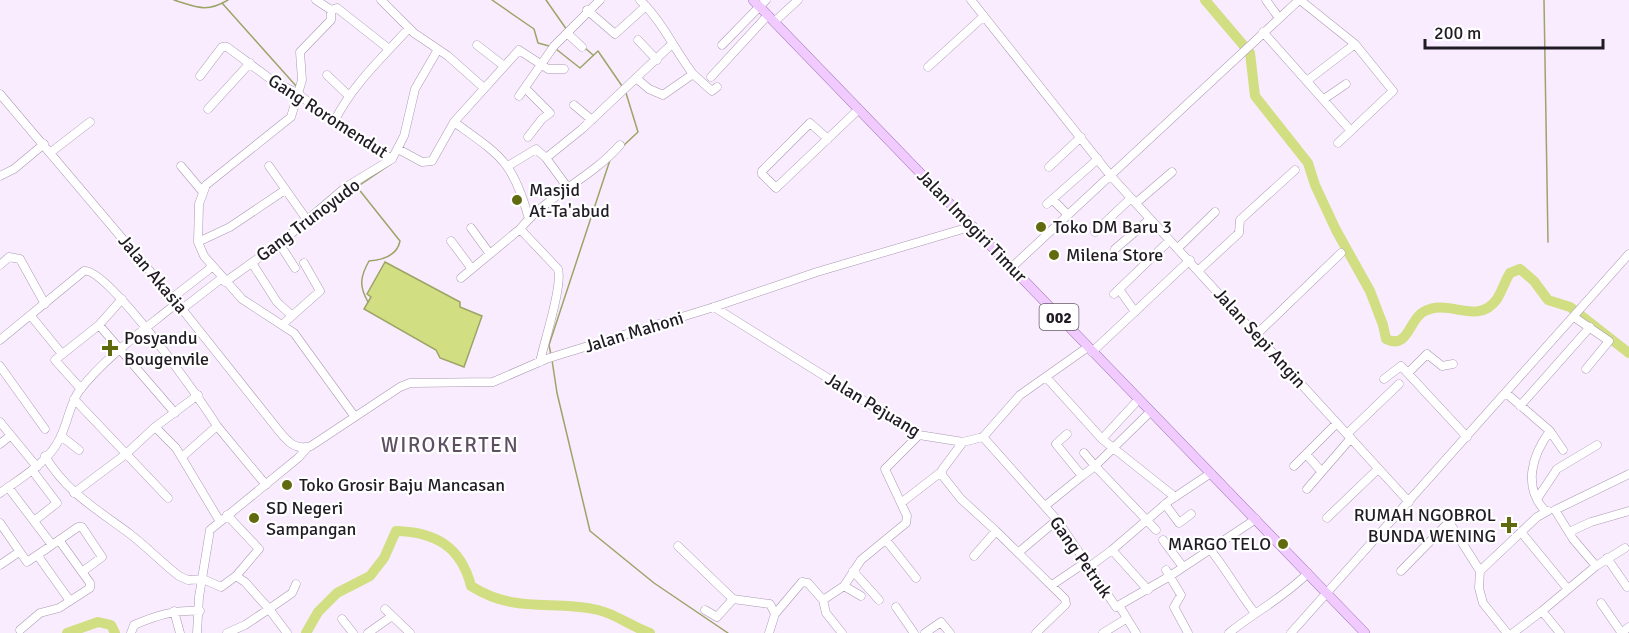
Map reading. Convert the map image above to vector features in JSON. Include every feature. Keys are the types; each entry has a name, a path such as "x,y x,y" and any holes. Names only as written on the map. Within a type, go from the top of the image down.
{"main road":[{"name":"Jalan Imogiri Timur","path":"760,2 771,18 1365,633"}],"street":[{"path":"316,0 330,10"},
{"path":"338,0 330,10 331,20 326,27 300,52 302,80 291,117 213,178 202,191 199,204 198,242 212,267 242,299 294,333 355,417"},
{"path":"381,0 409,28 437,51 448,56 484,88"},
{"path":"519,96 553,48 587,10 600,0"},
{"path":"711,77 771,18 798,0"},
{"name":"Jalan Sepi Angin","path":"971,0 1110,175 1409,502"},
{"path":"1266,0 1279,18"},
{"path":"1012,267 1300,0 1354,44 1393,92 1338,143"},
{"path":"722,45 760,2"},
{"path":"587,10 615,34 643,3 667,31 672,44 693,74 712,91 717,87"},
{"path":"330,10 337,8 389,49"},
{"path":"928,67 984,16"},
{"path":"334,122 349,96 409,28"},
{"path":"568,31 582,47"},
{"path":"1263,32 1351,131"},
{"path":"638,40 657,60"},
{"path":"546,158 592,120 672,44"},
{"path":"1308,80 1354,44"},
{"path":"477,45 504,66"},
{"name":"Gang Roromendut","path":"200,76 222,47 227,47 285,89 297,93 334,122 392,159 398,149 414,89 437,51"},
{"path":"398,149 423,162 430,162 454,122 519,50 550,70 564,69"},
{"path":"208,109 250,63"},
{"path":"636,78 648,89 663,95 693,74"},
{"path":"327,75 349,96"},
{"path":"1324,99 1346,84"},
{"path":"525,88 550,113 542,118 528,137"},
{"name":"Jalan Akasia","path":"0,94 3,103 51,152 177,303 279,431 294,446 307,448"},
{"path":"574,105 592,120"},
{"path":"828,139 810,123 762,174 776,188 828,139 859,109"},
{"path":"51,152 90,122"},
{"path":"454,122 508,166 520,187 529,219"},
{"path":"1049,167 1081,137"},
{"path":"0,176 14,169 44,144"},
{"path":"461,278 529,219 597,167 620,145"},
{"path":"508,166 534,149 546,158 568,188"},
{"name":"Gang Trunoyudo","path":"177,303 224,280 252,263 346,187 392,159"},
{"path":"1068,214 1050,202 1098,159"},
{"path":"181,166 202,191"},
{"path":"269,166 307,220"},
{"path":"1199,270 1239,233 1240,220 1295,170"},
{"path":"1095,232 1172,171"},
{"path":"198,242 230,227 285,190"},
{"path":"1178,248 1215,212"},
{"path":"1115,249 1149,219"},
{"name":"Jalan Mahoni","path":"219,520 266,485 307,448 410,383 493,382 555,356 714,307 817,272 973,226"},
{"path":"471,228 490,254"},
{"path":"520,229 559,272 543,361"},
{"path":"451,241 472,269"},
{"path":"1135,312 1117,291 1169,241"},
{"path":"279,243 295,268"},
{"path":"1257,334 1341,253"},
{"path":"1291,633 1629,254"},
{"path":"0,265 9,257 20,259 45,304"},
{"path":"983,437 1020,395 1090,349 1135,312 1190,260"},
{"path":"283,324 321,291 304,262"},
{"path":"252,263 277,302 291,315"},
{"path":"0,493 34,468 61,436 81,389 120,348 142,333 144,327 177,303 212,267"},
{"path":"0,340 84,271 89,270 122,299 198,394 217,426 266,485"},
{"path":"81,389 55,362 99,325 122,299"},
{"name":"Jalan Pejuang","path":"714,307 919,435 963,442 983,437"},
{"path":"31,316 62,354"},
{"path":"1574,317 1609,342 1586,369"},
{"path":"99,325 175,413"},
{"path":"1520,406 1589,326"},
{"path":"1408,373 1427,354 1442,366 1453,364"},
{"path":"0,366 45,429"},
{"path":"1384,379 1399,366 1467,437"},
{"path":"1046,377 1102,439 1175,497"},
{"path":"1307,489 1349,436 1399,384"},
{"path":"1506,393 1550,431 1563,450"},
{"path":"74,493 126,454 154,427 198,394"},
{"path":"75,399 168,498"},
{"path":"1102,439 1138,400"},
{"path":"1045,506 1095,466 1150,412"},
{"path":"0,422 57,503 34,521"},
{"path":"1294,466 1337,423"},
{"path":"182,457 217,426"},
{"path":"154,427 182,457 219,520 208,536 197,633"},
{"path":"1546,512 1537,500 1531,476 1537,449 1550,431"},
{"path":"1067,434 1056,444 1082,476"},
{"path":"823,600 844,586 861,560 907,520 885,469 919,435"},
{"path":"0,444 10,436"},
{"path":"61,436 79,450"},
{"name":"Gang Petruk","path":"983,437 1057,520 1115,606 1120,607 1148,590 1168,573 1183,567 1256,519"},
{"path":"901,503 941,472 963,442"},
{"path":"1537,500 1557,469 1597,445"},
{"path":"1084,453 1156,530"},
{"path":"1306,454 1321,471"},
{"path":"45,456 59,478 74,493 132,535 179,576 188,580 203,579 222,587 236,576 259,549 227,515"},
{"path":"1327,518 1378,469"},
{"name":"Gang Petruk","path":"941,472 952,490 1019,552 1067,603 1036,633"},
{"path":"1052,585 1112,550 1165,504 1211,473"},
{"path":"1480,571 1546,512 1555,510 1629,474"},
{"path":"8,487 34,521 82,573 91,587 59,608 44,610 20,630"},
{"path":"1165,504 1179,523 1191,514"},
{"path":"1555,510 1596,566"},
{"path":"1569,532 1591,522 1629,512"},
{"path":"1019,552 1057,520"},
{"path":"1401,571 1448,522 1480,571 1479,588 1483,603 1507,633"},
{"path":"0,523 27,562 81,526 94,543 101,558 82,573"},
{"path":"974,556 996,531"},
{"path":"1521,532 1567,588"},
{"path":"886,540 916,578"},
{"path":"1163,540 1183,567"},
{"path":"678,546 733,599 770,604 775,614"},
{"path":"1209,548 1228,571 1238,591 1254,612"},
{"path":"1513,633 1567,588 1607,558 1625,548"},
{"path":"1112,550 1148,590"},
{"path":"0,565 19,552"},
{"path":"38,556 70,602"},
{"path":"1607,558 1627,586"},
{"path":"853,571 879,600"},
{"path":"1168,573 1180,595 1174,607 1188,633"},
{"path":"1229,633 1254,612 1285,595 1308,573"},
{"path":"236,576 245,582 287,633"},
{"path":"769,633 775,614 804,581 823,600 826,613 842,633"},
{"path":"226,633 245,626 292,593 296,584"},
{"path":"844,586 861,596"},
{"path":"705,610 717,617 733,599"},
{"path":"1601,603 1621,633 1629,627"},
{"path":"896,607 914,633"},
{"path":"1120,607 1136,633"},
{"path":"131,633 134,625 180,609 200,611"},
{"path":"385,609 410,633"},
{"path":"174,611 180,633"},
{"path":"1542,611 1560,633"},
{"path":"368,633 392,616"},
{"path":"1103,633 1126,619"},
{"path":"342,620 353,633"},
{"path":"925,633 941,622 951,633"},
{"path":"380,625 385,633"},
{"path":"1351,633 1358,625"}],"shaded area":[{"path":"385,262 460,302 460,307 482,316 464,367 440,358 436,350 364,309 371,297 367,294"}],"waterway":[{"path":"174,0 201,8 228,0"},
{"path":"492,0 534,29 538,43 549,46"},
{"path":"546,0 567,30"},
{"path":"1205,0 1250,53 1255,96 1308,163 1315,185 1336,230 1370,291 1386,339 1399,341 1408,333 1418,316 1433,308 1481,311 1489,307 1497,299 1510,273 1520,269 1534,281 1548,300 1570,307 1629,353"},
{"path":"1544,0 1548,242"},
{"path":"222,3 297,87"},
{"path":"585,48 593,55"},
{"path":"556,49 580,68 598,51 622,86"},
{"path":"623,146 638,132 626,93"},
{"path":"551,355 549,345 610,160"},
{"path":"368,302 363,291 362,277 369,261 379,260 393,254 400,241 357,187 391,164"},
{"path":"552,360 557,393 590,531 654,583 728,633"},
{"path":"306,633 318,612 337,593 370,576 384,558 396,531 423,535 445,544 461,561 471,586 488,595 519,603 598,610 650,633"},
{"path":"67,633 98,622 111,625 115,633"}],"place":[{"name":"Masjid At-Ta'abud","path":"517,200"},
{"name":"Toko DM Baru 3","path":"1041,227"},
{"name":"Milena Store","path":"1054,255"},
{"name":"Posyandu Bougenvile","path":"110,348"},
{"name":"Toko Grosir Baju Mancasan","path":"287,485"},
{"name":"SD Negeri Sampangan","path":"254,518"},
{"name":"RUMAH NGOBROL BUNDA WENING","path":"1509,525"},
{"name":"MARGO TELO","path":"1283,544"}],"district":[{"name":"WIROKERTEN","path":"450,445"}]}
